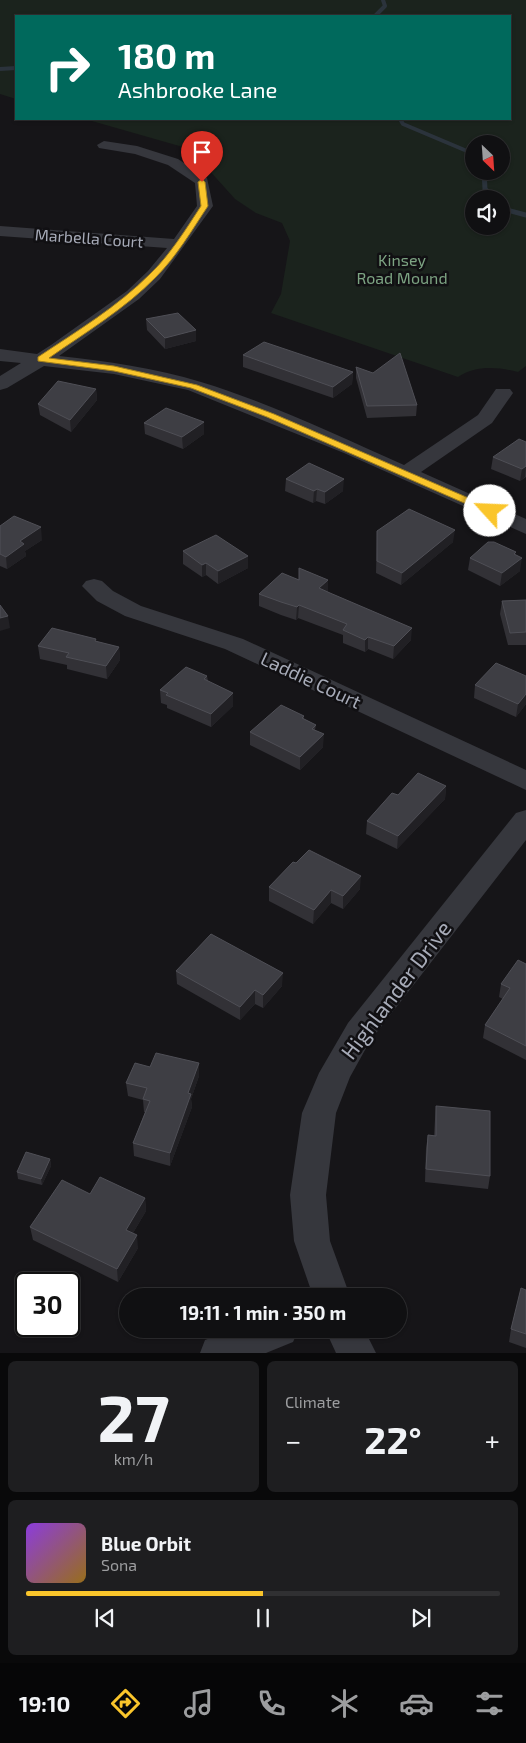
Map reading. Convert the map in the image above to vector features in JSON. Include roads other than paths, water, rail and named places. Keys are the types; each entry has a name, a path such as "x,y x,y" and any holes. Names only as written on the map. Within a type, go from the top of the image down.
{"street":[{"path":"0,384 42,359 133,295 154,275 179,244 205,206 202,182 173,162 137,150 104,145"},
{"name":"Marbella Court","path":"0,231 179,244"},
{"path":"0,355 114,368 194,386 238,402 526,527"},
{"path":"405,474 485,419 503,393"},
{"name":"Laddie Court","path":"94,586 105,596 133,611 234,644 526,781"},
{"name":"Highlander Drive","path":"328,1288 312,1241 308,1195 319,1113 335,1073 359,1032 526,820"},
{"path":"218,1353 257,1338"},
{"path":"349,1338 357,1353"}],"waterway":[{"path":"376,15 385,6 383,0"},
{"path":"0,69 15,68"},
{"path":"401,120 403,124 465,150"},
{"path":"484,180 486,190"},
{"path":"510,211 526,215"}],"park label":[{"name":"Kinsey Road Mound","path":"402,269"}]}
